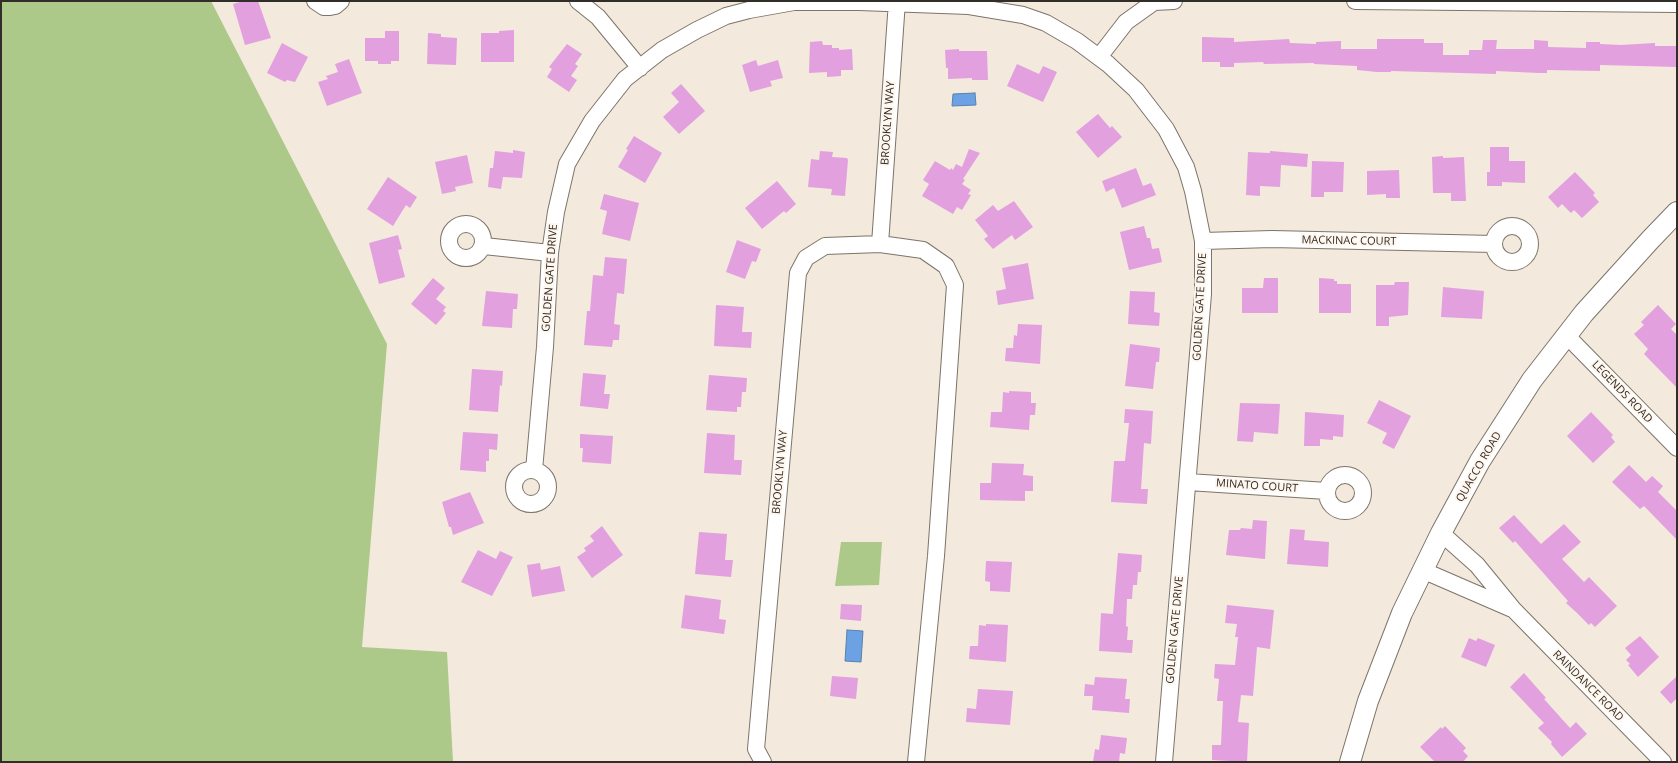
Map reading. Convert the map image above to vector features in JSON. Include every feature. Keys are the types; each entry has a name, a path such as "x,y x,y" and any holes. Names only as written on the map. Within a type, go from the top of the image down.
{"street":[{"path":"315,1 324,7 335,6 341,1"},
{"path":"578,1 598,16 640,68"},
{"path":"1099,57 1126,22 1154,2 1174,1"},
{"path":"1355,1 1677,4"},
{"name":"GOLDEN GATE DRIVE","path":"534,470 545,348 550,253 556,212 567,164 592,121 625,79 662,50 697,30 726,16 749,10 794,2 897,2 969,6 1023,15 1046,23 1077,41 1099,57 1136,90 1166,129 1186,167 1193,192 1203,241 1203,294 1164,762"},
{"name":"BROOKLYN WAY","path":"880,244 897,2"},
{"name":"QUACCO ROAD","path":"1350,762 1368,701 1394,632 1441,532 1480,461 1532,380 1589,308 1677,212"},
{"name":"MACKINAC COURT","path":"1203,241 1272,239 1494,244"},
{"name":"BROOKLYN WAY","path":"763,762 756,749 798,273 806,258 825,246 880,244 923,250 946,266 955,285 936,556 916,762"},
{"path":"484,246 550,253"},
{"name":"LEGENDS ROAD","path":"1567,336 1677,448"},
{"name":"MINATO COURT","path":"1188,482 1327,491"},
{"name":"RAINDANCE ROAD","path":"1441,532 1477,565 1513,609 1663,762"},
{"name":"RAINDANCE ROAD","path":"1422,570 1513,609"}],"green space":[{"path":"1,1 211,1 387,344 362,647 447,652 453,762 1,762"},
{"path":"841,542 882,542 879,585 835,586"}],"water":[{"path":"975,93 976,105 952,106 953,94"},
{"path":"847,630 863,631 861,662 845,661"}],"building":[{"path":"243,1 258,1 271,38 245,45 233,4"},
{"path":"514,30 514,62 481,62 481,33 499,33 499,31"},
{"path":"385,31 399,31 399,61 391,61 391,64 378,64 378,61 365,61 365,38 385,38"},
{"path":"428,33 441,34 441,37 457,38 456,65 427,64"},
{"path":"1202,37 1234,38 1234,42 1289,39 1290,43 1316,44 1316,42 1341,41 1341,49 1377,49 1377,39 1424,39 1424,43 1443,43 1443,55 1469,55 1469,50 1482,50 1483,40 1497,40 1496,49 1534,49 1534,40 1548,41 1548,47 1586,48 1586,42 1621,45 1655,43 1655,46 1677,46 1677,67 1600,65 1600,71 1547,70 1547,73 1539,73 1496,71 1496,74 1391,71 1377,72 1357,70 1357,66 1314,63 1234,63 1234,67 1220,67 1220,62 1202,62"},
{"path":"822,41 823,45 832,45 832,48 839,48 839,50 852,49 853,70 841,70 841,76 827,77 827,72 809,73 810,42"},
{"path":"282,43 308,57 295,82 287,80 285,82 267,73"},
{"path":"567,44 582,54 575,64 578,66 571,76 577,80 569,92 547,77 552,69 549,67"},
{"path":"959,49 959,51 987,51 988,80 972,80 972,78 948,79 945,50"},
{"path":"349,59 362,93 327,106 318,82 328,79 326,76 338,72 335,64"},
{"path":"756,60 758,66 778,60 783,78 770,81 772,86 750,92 742,65"},
{"path":"1017,64 1039,74 1043,66 1057,72 1043,102 1007,86"},
{"path":"681,84 705,111 679,134 663,117 679,102 671,93"},
{"path":"1098,114 1110,128 1112,126 1122,137 1098,158 1076,132"},
{"path":"634,136 662,153 645,183 618,167"},
{"path":"1490,147 1509,147 1509,161 1525,161 1525,183 1502,182 1502,186 1487,186 1487,172 1490,172"},
{"path":"969,149 980,153 963,179 965,180 962,184 971,190 968,194 971,195 962,210 957,207 953,214 922,196 929,184 923,180 935,161 950,170 951,168 953,170 956,164 962,167"},
{"path":"513,150 525,152 522,178 503,177 501,189 488,187 490,168 493,168 495,151 513,153"},
{"path":"820,151 833,152 832,157 847,158 845,196 831,195 832,189 808,187 811,159 819,160"},
{"path":"1270,151 1308,154 1307,167 1281,165 1280,187 1260,186 1260,196 1246,195 1248,152 1270,153"},
{"path":"467,155 473,183 455,187 456,191 442,194 435,162"},
{"path":"1443,156 1443,158 1464,157 1466,201 1451,201 1451,193 1433,193 1432,157"},
{"path":"1312,161 1344,162 1343,192 1324,192 1324,197 1311,197"},
{"path":"1136,168 1143,186 1151,183 1156,195 1122,208 1114,188 1106,192 1102,181"},
{"path":"1399,170 1400,198 1386,198 1386,194 1367,195 1367,171"},
{"path":"1575,172 1595,193 1593,195 1599,202 1582,218 1574,210 1571,213 1562,204 1558,208 1548,197"},
{"path":"388,177 417,197 410,208 406,205 393,226 367,209"},
{"path":"777,181 796,204 786,213 784,211 762,229 745,208"},
{"path":"604,194 639,203 630,241 602,234 607,211 600,209"},
{"path":"1014,201 1033,227 1015,240 1012,235 993,249 984,239 988,236 975,220 993,205 998,211"},
{"path":"1144,226 1147,238 1150,238 1152,249 1159,248 1162,262 1129,270 1120,232"},
{"path":"398,235 402,249 398,250 405,277 379,284 369,243"},
{"path":"737,240 761,249 756,262 752,261 745,279 726,272"},
{"path":"605,257 627,259 624,294 617,293 614,324 620,325 619,340 613,340 612,347 584,345 587,311 590,311 593,275 603,276"},
{"path":"1028,263 1034,299 998,305 996,291 1006,289 1002,268"},
{"path":"433,278 445,288 436,299 446,307 443,311 446,313 436,325 411,304"},
{"path":"1264,278 1278,278 1278,313 1242,313 1242,288 1263,288"},
{"path":"1319,278 1334,279 1334,281 1337,281 1337,284 1351,284 1351,313 1319,313"},
{"path":"1395,282 1409,282 1408,315 1389,317 1389,326 1376,326 1376,285 1394,285"},
{"path":"1443,287 1484,291 1482,319 1441,317"},
{"path":"486,291 518,294 517,309 513,309 512,328 482,326"},
{"path":"1130,291 1155,292 1154,312 1160,313 1159,326 1128,324"},
{"path":"716,305 744,307 742,332 752,332 751,348 714,346"},
{"path":"1658,305 1676,324 1671,329 1677,335 1677,388 1644,354 1648,349 1634,334 1644,325 1641,322"},
{"path":"1018,324 1042,325 1040,364 1005,361 1006,348 1013,348 1014,335 1017,336"},
{"path":"1130,344 1160,348 1159,362 1156,362 1153,389 1125,386"},
{"path":"472,369 503,371 502,386 500,385 498,412 469,410"},
{"path":"583,373 606,375 604,394 610,394 608,409 580,406"},
{"path":"709,375 747,378 746,392 742,392 741,407 737,407 737,412 706,410"},
{"path":"1009,391 1031,392 1031,403 1036,403 1035,415 1030,415 1029,430 990,427 991,412 1002,412 1003,392 1009,393"},
{"path":"1379,400 1411,416 1394,449 1382,443 1387,433 1367,423"},
{"path":"1240,403 1280,404 1278,434 1254,432 1253,442 1237,441"},
{"path":"1125,409 1153,411 1151,444 1144,443 1141,489 1148,489 1147,504 1111,502 1114,461 1125,461 1129,423 1124,423"},
{"path":"1305,412 1344,415 1343,437 1333,436 1333,440 1320,439 1320,446 1304,446"},
{"path":"1591,412 1613,435 1611,437 1615,442 1593,463 1567,436"},
{"path":"463,432 498,434 497,450 489,449 489,461 486,461 486,472 460,470"},
{"path":"707,433 735,435 734,460 742,460 741,475 704,473"},
{"path":"580,434 613,436 611,464 582,462 583,448 580,448"},
{"path":"992,463 1024,464 1023,475 1033,476 1033,491 1025,491 1025,501 980,500 980,483 991,483"},
{"path":"1629,465 1646,482 1652,476 1663,486 1658,492 1677,511 1677,540 1644,506 1640,509 1612,482"},
{"path":"470,492 484,523 453,535 451,527 449,527 442,502"},
{"path":"1514,515 1541,544 1564,524 1581,542 1562,559 1584,582 1589,577 1617,606 1595,627 1591,623 1589,625 1566,603 1568,601 1515,541 1513,543 1499,528"},
{"path":"1253,520 1267,521 1265,559 1226,555 1229,530 1240,530 1241,528 1252,529"},
{"path":"602,526 623,555 592,578 577,557 586,551 584,548 594,541 590,536"},
{"path":"1290,529 1305,530 1304,540 1329,542 1328,567 1287,564"},
{"path":"699,532 727,534 725,560 733,560 731,577 695,574"},
{"path":"478,550 496,559 500,551 513,557 492,596 461,582"},
{"path":"1118,553 1142,555 1141,572 1138,572 1137,585 1133,585 1132,599 1127,599 1127,640 1133,640 1132,653 1099,651 1101,613 1113,614"},
{"path":"986,561 1012,562 1010,592 990,591 990,582 985,581"},
{"path":"540,563 541,570 560,566 565,591 532,597 527,565"},
{"path":"685,595 721,600 719,619 726,620 724,634 681,628"},
{"path":"841,604 862,605 861,621 840,619"},
{"path":"1227,605 1274,610 1270,649 1257,647 1253,696 1241,695 1238,722 1249,723 1247,762 1212,760 1212,745 1221,745 1223,701 1217,701 1219,679 1214,678 1215,664 1235,665 1238,637 1235,637 1237,624 1225,623"},
{"path":"986,624 1008,625 1006,662 969,659 970,646 978,646 979,625 986,626"},
{"path":"1640,636 1659,657 1638,677 1628,665 1630,664 1626,660 1631,655 1625,648"},
{"path":"1469,638 1476,641 1478,638 1495,645 1486,667 1461,657"},
{"path":"1524,673 1546,698 1544,699 1570,728 1576,722 1587,734 1562,757 1551,744 1552,742 1538,728 1544,723 1510,687"},
{"path":"832,676 858,678 856,699 830,696"},
{"path":"1677,676 1677,698 1671,704 1660,692"},
{"path":"1095,677 1127,679 1125,699 1130,699 1129,713 1092,710 1093,696 1084,696 1085,684 1094,685"},
{"path":"978,689 1013,691 1010,725 966,722 967,708 976,709"},
{"path":"1445,726 1466,748 1463,751 1468,756 1463,762 1435,762 1420,747 1441,727 1442,729"},
{"path":"1101,735 1127,738 1125,754 1120,753 1119,762 1093,762 1095,749 1099,750"}]}
